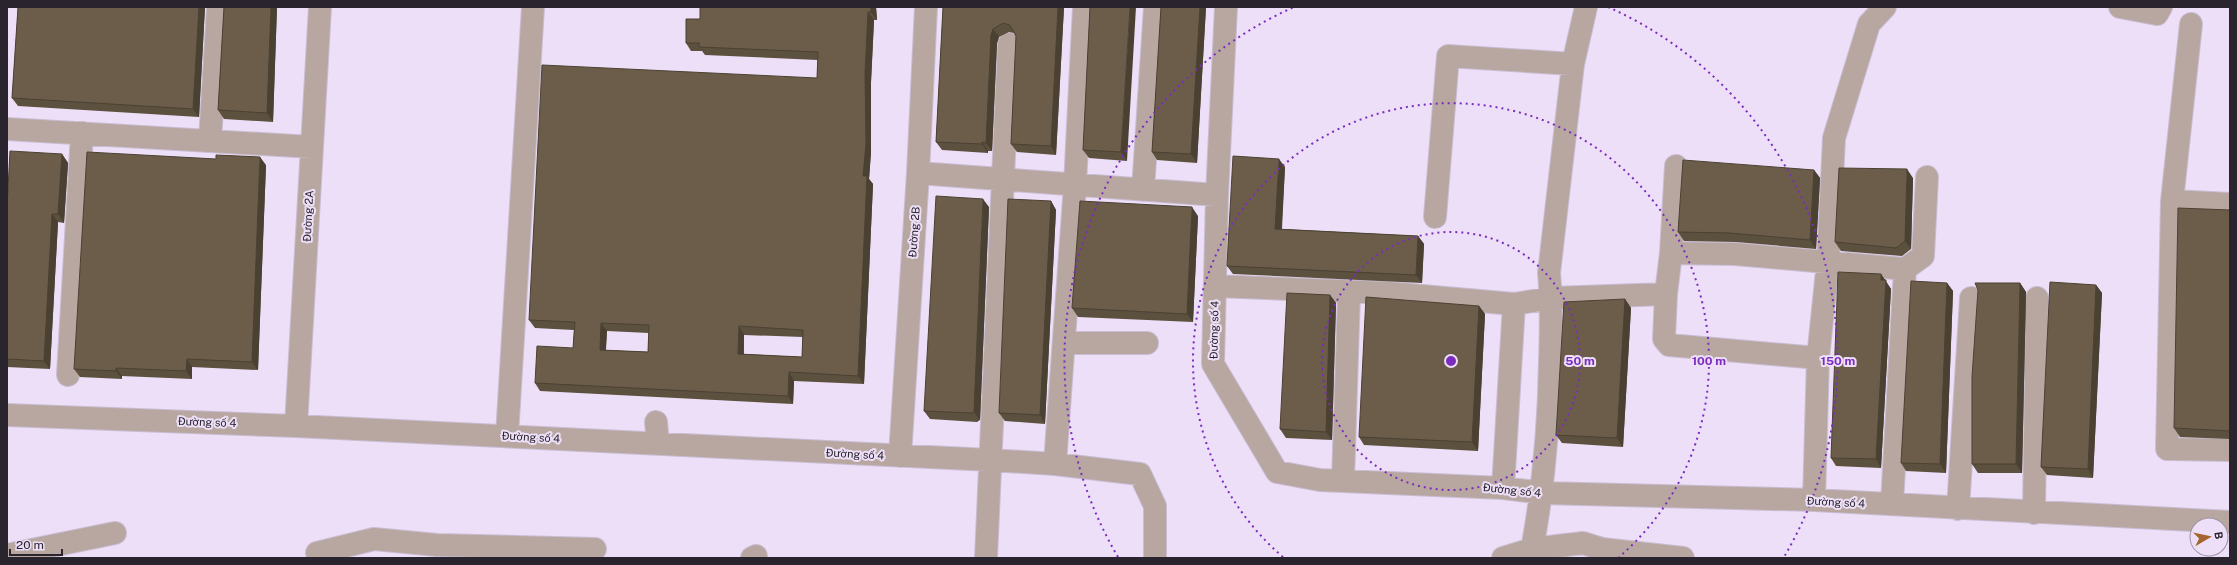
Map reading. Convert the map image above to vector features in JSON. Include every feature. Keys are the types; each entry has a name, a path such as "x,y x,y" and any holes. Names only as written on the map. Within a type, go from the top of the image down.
{"street":[{"path":"210,141 218,7"},
{"name":"Đường 2A","path":"296,426 320,7"},
{"path":"507,436 533,7"},
{"name":"Đường 2B","path":"900,456 918,173 926,7"},
{"path":"1055,464 1075,185 1084,7"},
{"path":"1143,190 1155,7"},
{"name":"Đường số 4","path":"1226,7 1217,195 1213,364 1276,472 1320,480 1503,488 1542,493 1814,500 1958,509 2230,522"},
{"path":"1532,549 1542,493 1549,413 1552,298 1549,273 1573,64 1586,7"},
{"path":"1814,500 1818,358 1828,261 1834,138 1869,24 1885,7"},
{"path":"2120,7 2157,14 2161,7"},
{"path":"2191,24 2172,201 2167,449 2230,450"},
{"path":"986,558 1009,44"},
{"path":"1435,217 1448,56 1573,64"},
{"path":"7,129 312,147"},
{"path":"68,375 82,133"},
{"path":"1676,166 1664,339 1669,345 1818,358"},
{"path":"918,173 1217,195"},
{"path":"1671,253 1735,254 1828,261 1905,269 1923,256 1927,177"},
{"path":"2172,201 2230,204"},
{"path":"1892,504 1905,269"},
{"path":"1214,286 1349,293 1388,293 1514,304 1552,298 1666,294"},
{"path":"1343,481 1349,293"},
{"path":"1958,509 1970,298"},
{"path":"2034,513 2037,298"},
{"path":"1503,488 1514,304"},
{"path":"1064,343 1147,343"},
{"name":"Đường số 4","path":"7,415 296,426 990,460 1055,464 1140,474 1155,506 1155,558"},
{"path":"656,422 658,444"},
{"path":"7,555 115,533"},
{"path":"317,553 374,539 439,551 595,549"},
{"path":"1504,558 1532,549 1583,542 1602,553 1683,558"}],"building":[{"path":"18,7 199,7 193,109 12,98"},
{"path":"224,7 271,7 267,113 218,110"},
{"path":"700,7 871,7 871,12 868,12 865,73 866,144 863,176 867,176 858,376 789,372 788,396 535,383 537,346 573,348 575,322 529,320 542,65 817,78 818,52 699,47 699,43 686,43 686,19 700,19","holes":["601,323 649,325 648,352 600,350","739,326 803,330 802,357 738,354"]},
{"path":"943,7 1058,7 1051,146 1011,144 1016,36 1010,25 1003,23 993,29 991,35 986,143 936,142"},
{"path":"1090,7 1130,7 1121,152 1083,150"},
{"path":"1161,7 1200,7 1191,154 1152,152"},
{"path":"10,151 62,154 58,214 52,214 44,361 7,359 7,207"},
{"path":"87,152 216,159 216,155 260,157 252,362 187,359 186,371 116,368 116,371 74,369"},
{"path":"1233,156 1279,159 1275,229 1418,236 1416,275 1227,266"},
{"path":"1683,160 1814,170 1810,240 1730,233 1678,232"},
{"path":"1839,168 1907,169 1905,241 1896,248 1835,242"},
{"path":"936,196 983,199 974,412 971,413 924,411"},
{"path":"1008,199 1051,201 1040,415 999,413"},
{"path":"1080,201 1192,207 1187,314 1072,308"},
{"path":"2178,208 2230,210 2230,431 2174,428"},
{"path":"1838,272 1881,274 1881,280 1886,280 1876,459 1831,458"},
{"path":"1911,281 1947,283 1940,464 1901,463"},
{"path":"2050,282 2096,285 2088,469 2041,467"},
{"path":"1975,283 2020,283 2016,464 1972,464 1972,377 1978,290"},
{"path":"1287,293 1330,295 1326,432 1280,429"},
{"path":"1366,297 1479,306 1472,442 1359,437"},
{"path":"1625,299 1617,438 1556,435 1564,302"}]}
